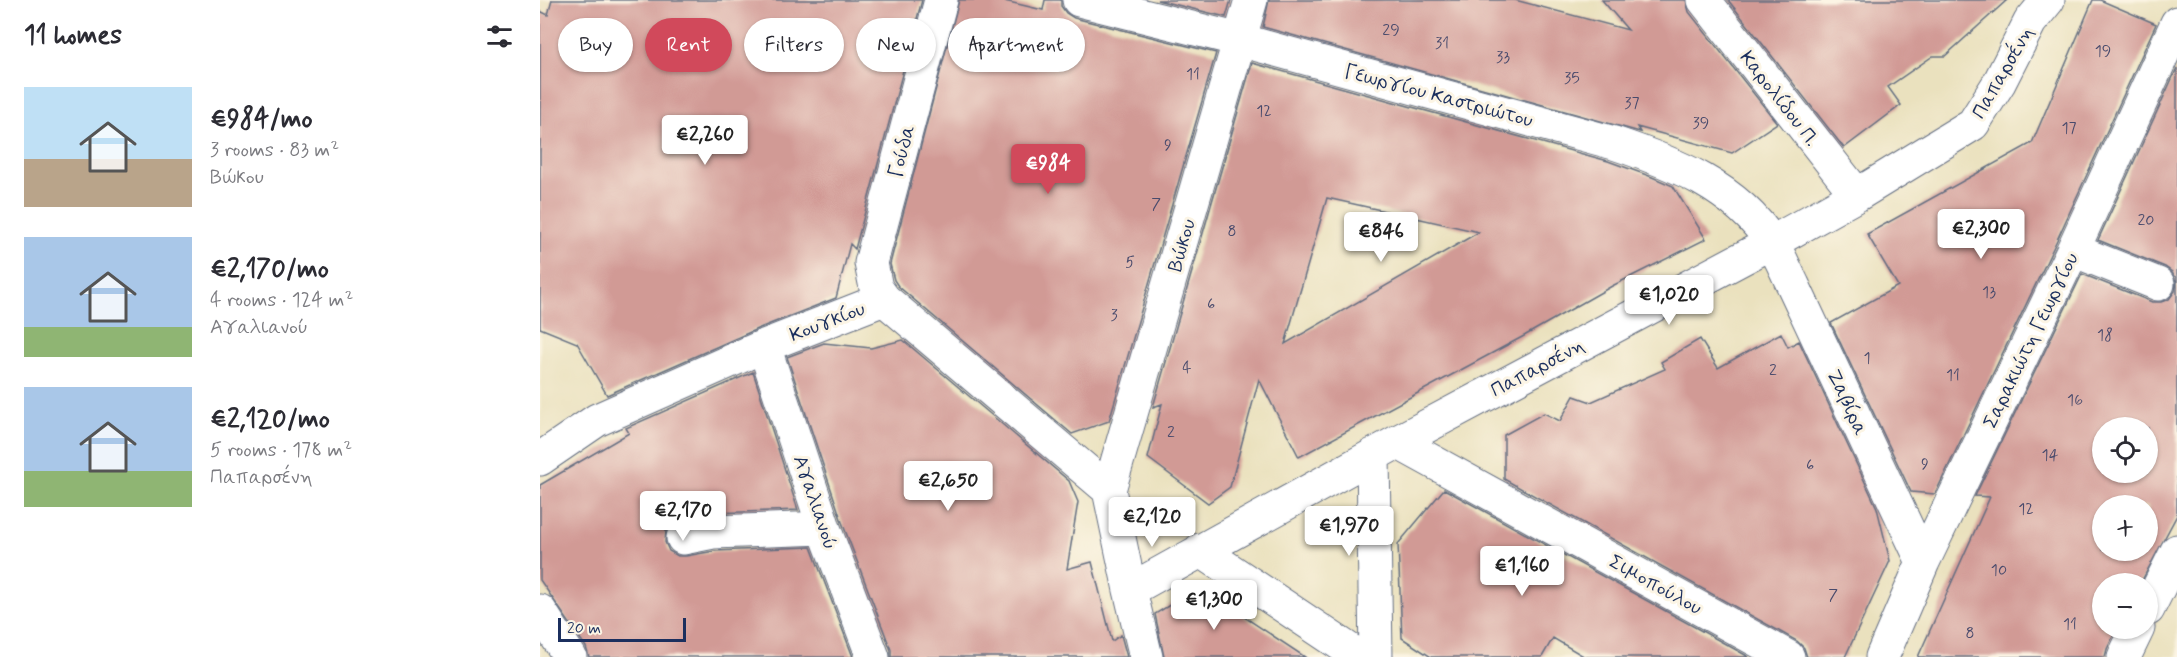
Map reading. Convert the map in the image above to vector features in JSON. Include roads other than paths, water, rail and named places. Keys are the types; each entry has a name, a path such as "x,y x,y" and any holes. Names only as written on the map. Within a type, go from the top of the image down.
{"street":[{"name":"Γούδα","path":"884,299 876,288 871,263 941,0"},
{"name":"Γεωργίου Καστριώτου","path":"1079,0 1240,40 1614,143 1658,158 1715,186 1750,215 1771,243"},
{"name":"Βώκου","path":"1109,490 1251,0"},
{"name":"Καρολίδου Π.","path":"1704,0 1857,195"},
{"name":"Παπαρσένη","path":"1130,590 1385,449 1771,243 1857,195 1973,124 1999,83 2030,22 2048,0"},
{"name":"Σαρακιώτη Γεωργίου","path":"1882,657 1923,562 2073,250 2177,23"},
{"name":"Ζαβίρα","path":"1771,243 1923,562"},
{"path":"2073,250 2158,284"},
{"name":"Κουγκίου","path":"540,459 597,420 764,346 884,299 1109,490"},
{"name":"Αγαλιανού","path":"764,346 824,528 873,657"},
{"path":"1376,657 1385,449"},
{"name":"Σιμοπούλου","path":"1385,449 1788,657"},
{"path":"1109,490 1146,657"},
{"path":"683,538 713,532 824,528"},
{"path":"1200,550 1360,657"},
{"path":"2158,589 2177,551"},
{"path":"540,611 570,657"},
{"path":"2124,657 2133,639"}]}
